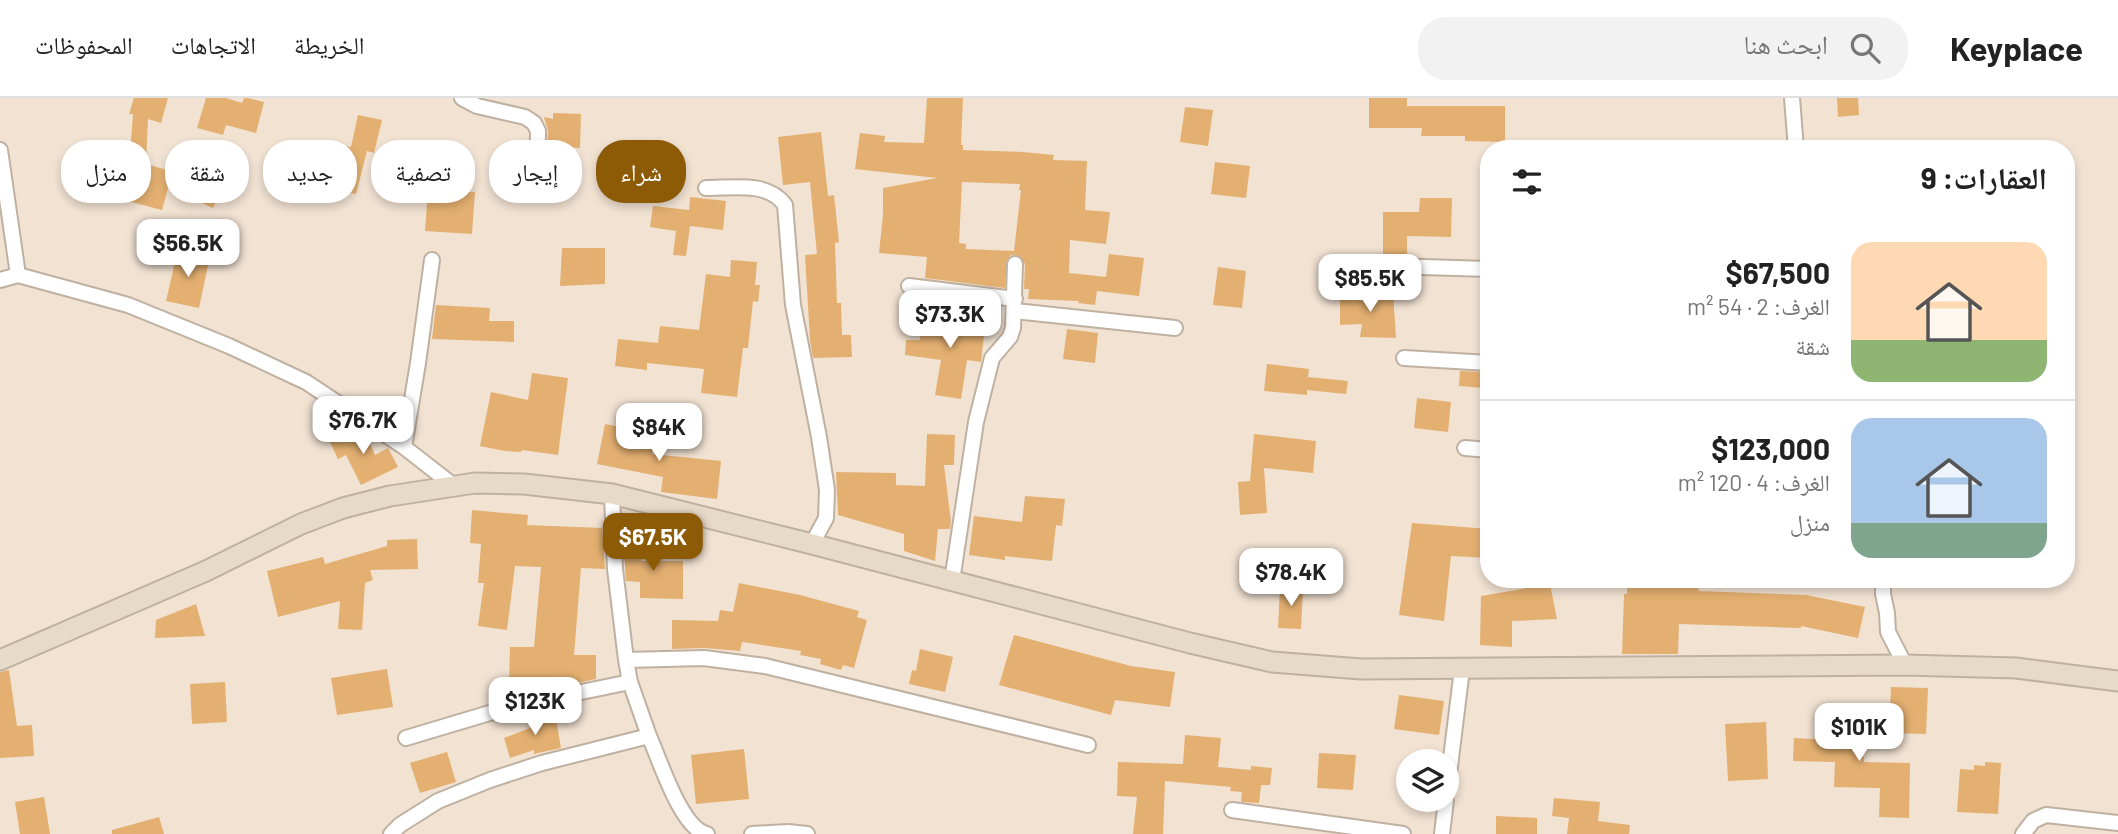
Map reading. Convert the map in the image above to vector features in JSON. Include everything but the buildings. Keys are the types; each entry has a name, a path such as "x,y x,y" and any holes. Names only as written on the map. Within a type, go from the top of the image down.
{"main road":[{"path":"0,660 206,571 301,524 343,508 390,496 475,483 524,484 612,494 1272,662 1361,669 1905,665 2016,668 2118,681"}],"street":[{"path":"462,98 477,106 525,117 534,123 538,131 538,140"},
{"path":"1792,98 1795,140"},
{"path":"0,150 18,275"},
{"path":"706,188 753,188 769,191 779,196 785,205 793,305 827,490 826,518 813,544"},
{"path":"404,447 432,260"},
{"path":"951,581 976,422 992,358 1010,337 1015,305 1015,264"},
{"path":"1356,265 1480,269"},
{"path":"0,280 18,275 128,305 229,346 306,382 404,447 454,486"},
{"path":"909,286 1015,305 1175,328"},
{"path":"1405,358 1480,362"},
{"path":"1465,448 1480,449"},
{"path":"612,494 615,569 630,682 649,736 687,820 699,833 707,834"},
{"path":"1883,588 1888,632 1905,665"},
{"path":"626,660 704,658 765,666 1088,745"},
{"path":"1452,749 1462,669"},
{"path":"405,738 513,706 630,682"},
{"path":"391,834 400,825 438,801 490,780 542,763 649,736"},
{"path":"1232,810 1403,834"},
{"path":"1442,834 1445,812"},
{"path":"2022,834 2034,821 2046,815 2118,823"},
{"path":"752,834 807,834"}]}
